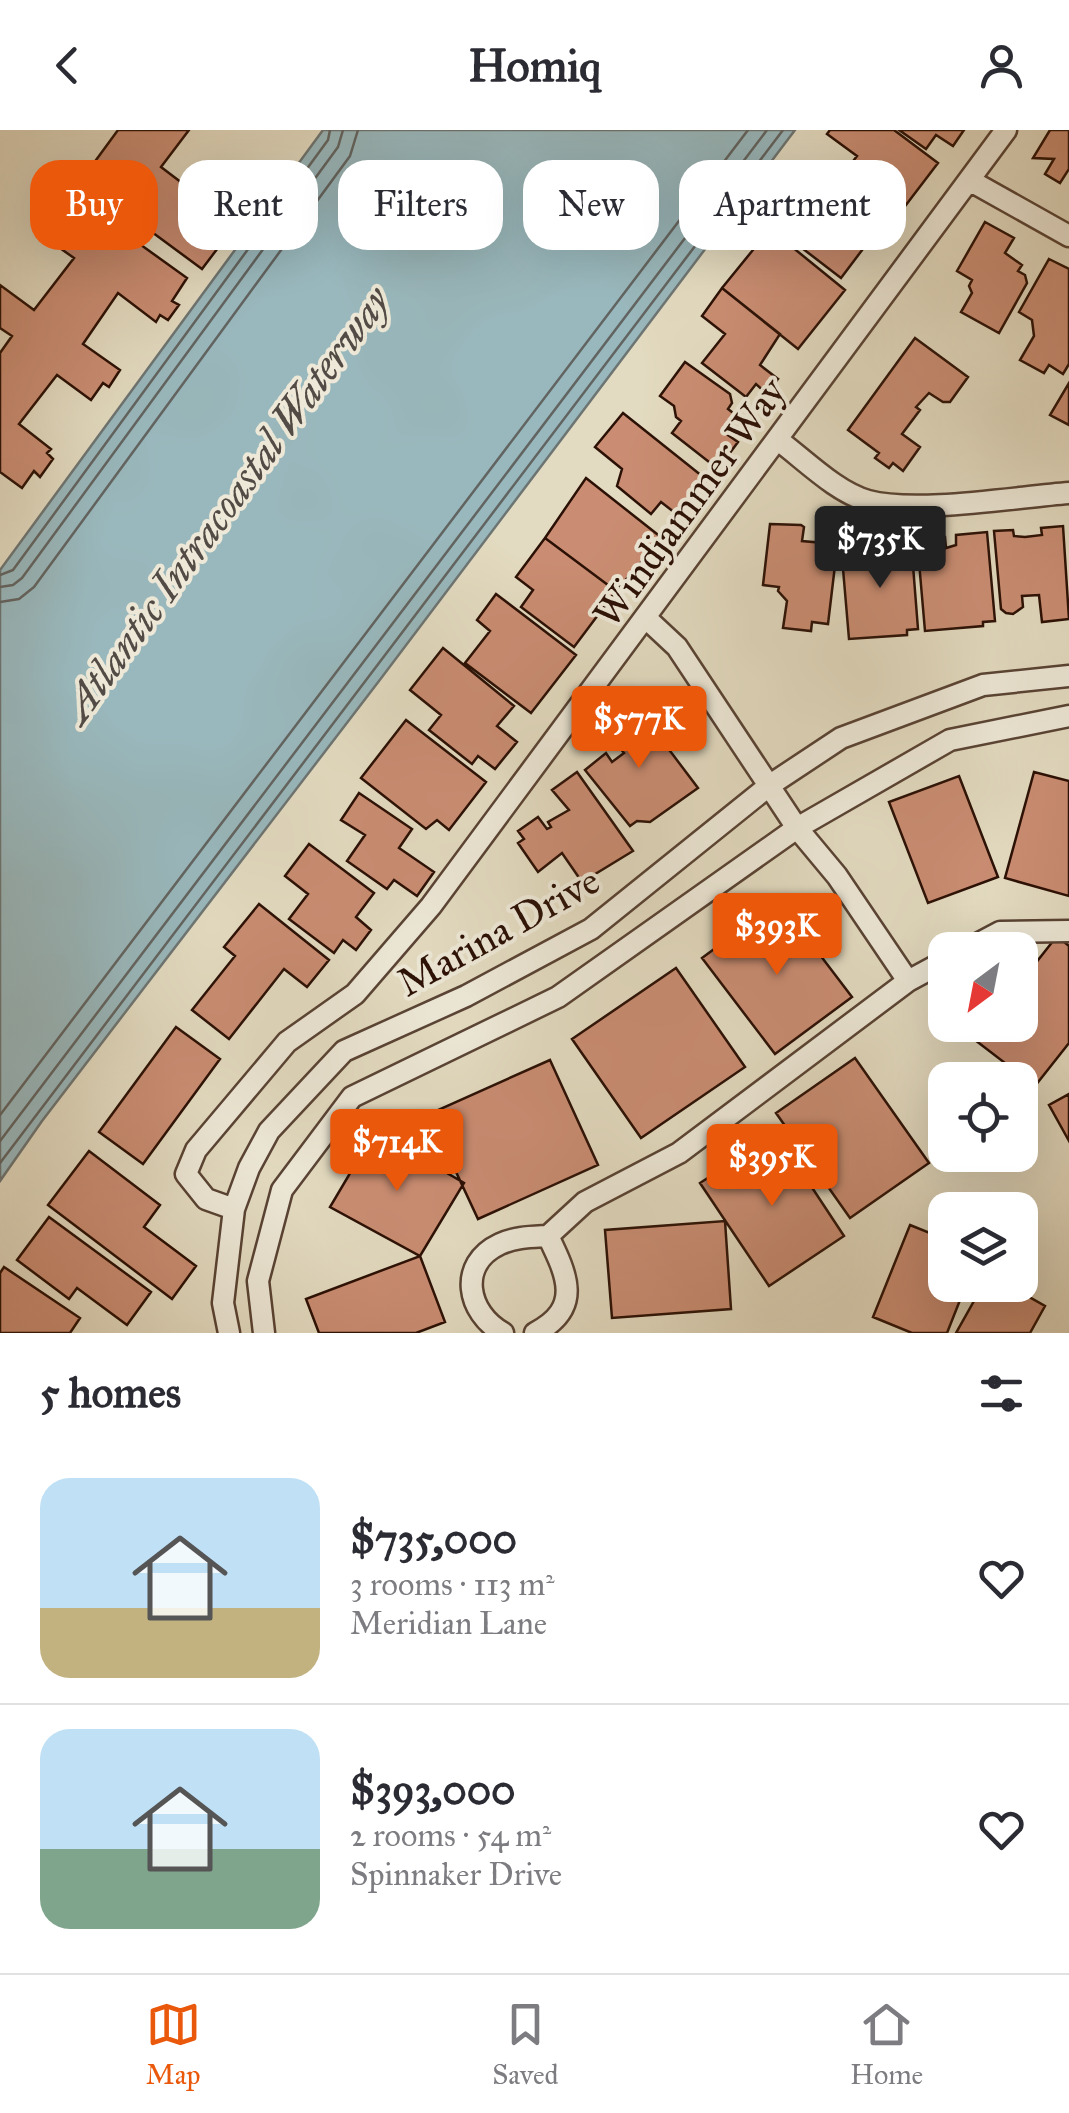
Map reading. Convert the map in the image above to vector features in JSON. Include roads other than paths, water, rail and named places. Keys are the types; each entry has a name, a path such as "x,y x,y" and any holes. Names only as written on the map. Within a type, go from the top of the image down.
{"street":[{"name":"Windjammer Way","path":"234,1209 206,1199 186,1174 196,1150 287,1042 355,994 431,906 1006,130"},
{"path":"969,180 1069,236"},
{"path":"778,440 866,501 905,506 1069,493"},
{"path":"647,618 678,647 797,828 837,876 908,981"},
{"name":"Marina Drive","path":"229,1333 224,1302 234,1209 249,1168 269,1131 344,1051 466,996 590,929 770,784 842,738 983,685 1069,676"},
{"name":"Marina Drive","path":"264,1333 258,1281 282,1190 352,1097 558,997 797,828 950,740 1069,716"},
{"path":"1000,932 1069,930"},
{"path":"503,1333 490,1326 472,1299 475,1268 484,1256 511,1240 548,1236 586,1202 679,1154 908,981 928,970"},
{"path":"535,1333 549,1326 566,1299 568,1283 548,1236"}],"water":[{"name":"Atlantic Intracoastal Waterway","path":"323,130 795,130 772,160 679,160 679,250 704,250 0,1181 0,570 235,250 318,250 318,160 301,160"}]}
